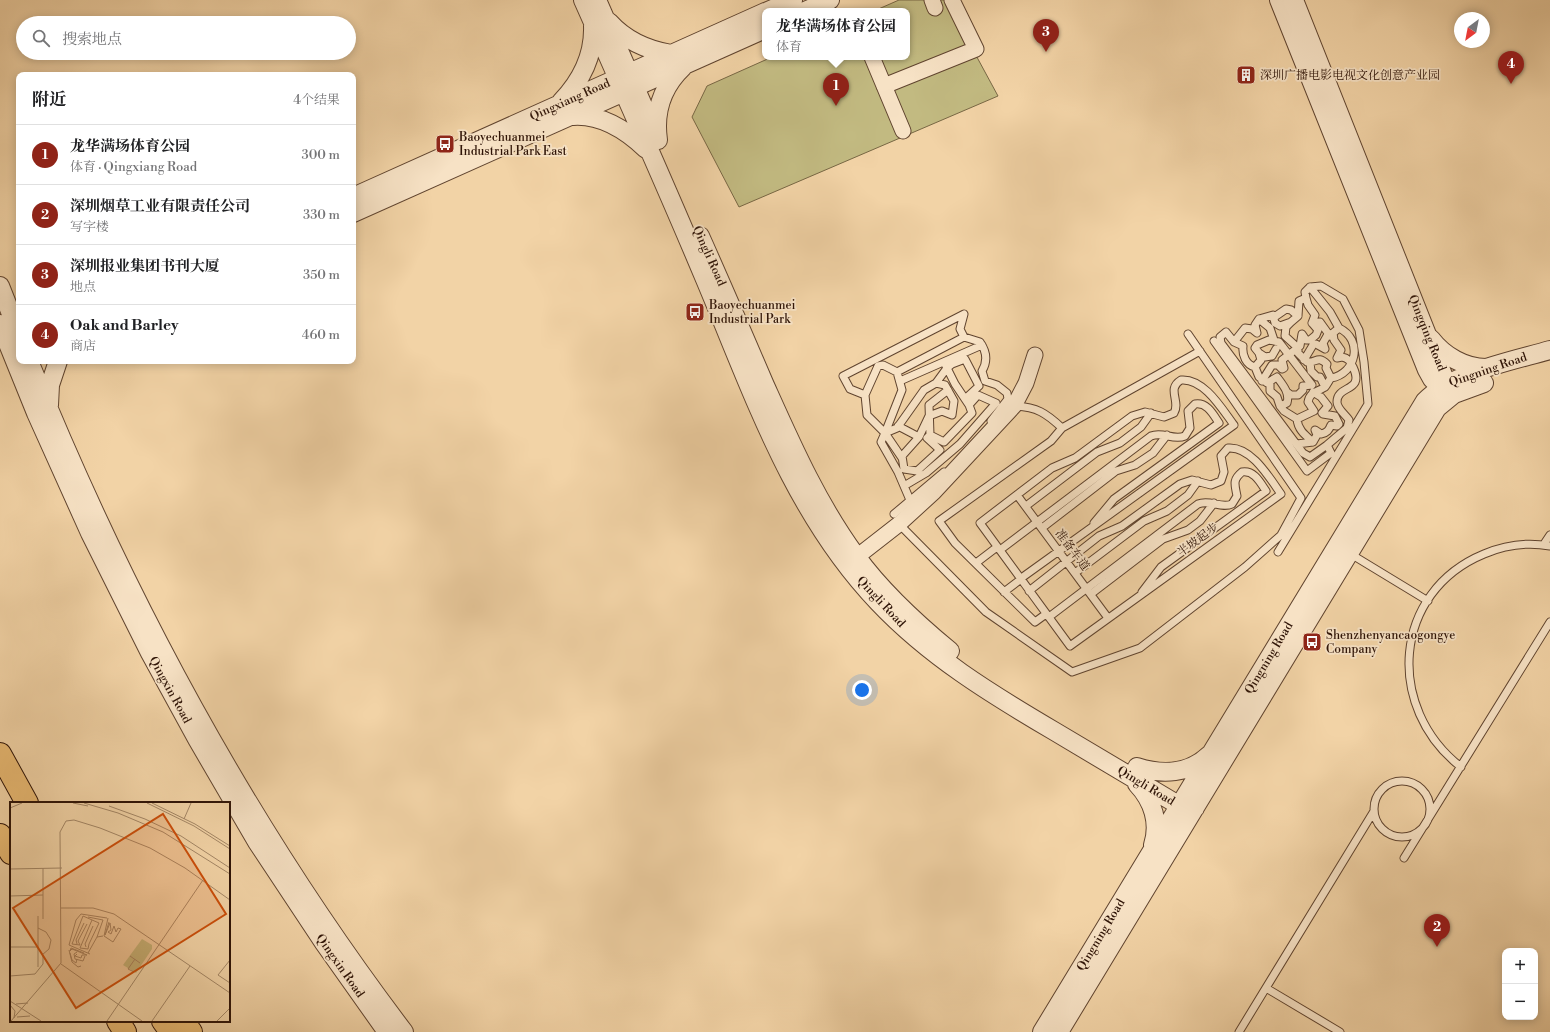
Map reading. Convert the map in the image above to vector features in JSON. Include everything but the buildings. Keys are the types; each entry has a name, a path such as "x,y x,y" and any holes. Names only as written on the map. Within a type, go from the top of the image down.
{"highway":[{"path":"0,754 16,784 28,802"},
{"path":"0,835 10,850"},
{"path":"119,1022 125,1032"},
{"path":"164,1022 171,1032"},
{"path":"184,1022 191,1032"}],"street":[{"name":"Qingli Road","path":"583,0 598,19 654,146 763,418 792,479 821,530 851,561 878,602 921,644 956,671 1187,803"},
{"name":"Qingli Road","path":"597,0 598,19"},
{"path":"775,8 793,0"},
{"path":"812,8 830,0"},
{"path":"884,86 976,49 952,0"},
{"name":"Qingqing Road","path":"1279,0 1422,341 1446,389"},
{"name":"Qingqing Road","path":"1294,0 1422,341"},
{"name":"Qingxiang Road","path":"626,83 671,54 762,13"},
{"path":"671,54 655,51 627,38 598,19 586,67 570,93 563,111 595,118 609,123 637,140 654,146 661,98 675,75 688,63"},
{"name":"Qingxiang Road","path":"356,196 563,111 626,83 688,63 762,30"},
{"path":"873,60 903,131"},
{"name":"Qingxiang Road","path":"356,212 563,111"},
{"path":"0,287 16,303"},
{"path":"0,287 16,327"},
{"name":"Qingxin Road","path":"0,324 16,350"},
{"path":"1413,421 1422,392 1422,341 1436,345 1455,359 1477,368 1491,368"},
{"name":"Qingning Road","path":"1042,1032 1150,855 1187,803 1343,550 1425,401 1446,389 1491,368 1550,350"},
{"path":"851,561 896,519 934,492 1014,406 1026,383 1034,355"},
{"name":"Qingning Road","path":"1446,389 1472,386 1550,362"},
{"name":"Qingxin Road","path":"22,364 36,413 116,588 197,739 257,842 324,943 387,1032"},
{"name":"Qingxin Road","path":"24,364 51,413 128,582 209,732 269,835 335,935 404,1032"},
{"path":"51,413 49,400 50,385 57,364"},
{"name":"Qingning Road","path":"1060,1032 1187,803 1214,750 1437,408 1446,389"},
{"path":"1150,855 1156,837 1156,822 1152,806 1133,772 1163,773 1177,771 1202,761 1214,750"}],"lane":[{"path":"1278,552 1368,404 1359,330 1343,299 1321,286 1310,287 1305,292 1308,305 1315,315 1312,323"},
{"path":"1280,406 1287,402 1289,398 1287,392 1277,377 1267,383 1262,380 1255,366 1251,366 1246,361 1242,352 1243,346 1234,342 1226,332 1220,337 1221,343 1303,453 1310,457 1347,428 1349,420 1338,407 1337,402 1342,392 1354,385 1356,374 1351,363 1346,358 1337,358 1341,350 1334,340 1330,312 1310,287"},
{"path":"1306,298 1299,301 1298,316 1286,327 1284,336 1298,348 1298,353 1307,361 1310,371 1317,377 1320,377 1325,387"},
{"path":"1273,318 1286,309 1291,310 1298,316"},
{"path":"865,394 850,389 843,376 964,314 960,329 964,337"},
{"path":"1234,342 1245,328 1252,329 1257,333 1255,325 1259,319 1273,315 1275,323 1280,326 1291,322"},
{"path":"1259,319 1270,328 1274,340"},
{"path":"1312,323 1320,322 1334,332"},
{"path":"1262,380 1272,365 1278,365 1282,369 1284,368 1282,360 1298,348 1302,342 1302,334 1306,340 1310,340 1316,335 1318,330 1312,323"},
{"path":"1270,382 1270,391 1277,397 1280,406 1290,416 1297,419 1314,411 1308,402 1313,392 1325,387 1331,378 1340,374 1351,363 1355,355 1355,348 1345,331 1334,332 1327,336 1323,343 1325,349 1316,344 1313,345 1307,361"},
{"path":"982,384 997,385 1007,393 1008,399 985,428 945,471 910,500 896,519 986,612 1072,672 1140,648 1245,568 1282,535 1301,498 1188,334"},
{"path":"896,372 964,337 980,342 987,362 982,371 982,384 967,402"},
{"path":"1255,366 1261,360 1256,348 1257,345 1274,340 1280,342 1298,364 1300,372 1310,381 1312,385 1303,386 1303,390 1298,395 1291,395 1287,392"},
{"path":"1214,341 1307,471 1331,454 1327,445"},
{"path":"900,381 945,365 982,345"},
{"path":"1259,353 1265,357 1272,356 1276,349"},
{"path":"1200,351 1062,428 1050,441 939,521 955,543 1035,622 1124,569 1198,504 1203,502 1214,503"},
{"path":"945,365 965,359 982,384"},
{"path":"1307,361 1319,359 1323,360 1327,364 1326,368 1331,378"},
{"path":"910,500 881,442 885,434 902,390 896,372 883,365 878,366 865,394 867,415 885,434 902,458 904,469 917,471 940,450 927,438 930,435 929,405 948,390"},
{"path":"885,434 898,426 924,390 936,383 945,365"},
{"path":"930,435 944,442 972,412 945,365"},
{"path":"1004,592 1021,579 1059,551 1234,426 1214,398 1192,382 1181,380 1173,387 1177,404 1174,413 1164,417 1151,413 1139,413 1132,416 1071,460 1052,468 980,523 1021,579 1047,616"},
{"path":"902,458 902,456 919,437 929,416 942,411 952,415 954,401 945,385 936,383"},
{"path":"1313,392 1328,406 1322,413 1335,416 1339,424 1337,426 1331,425 1330,430 1326,433 1321,434 1315,430 1317,435 1313,442"},
{"path":"904,486 926,473 960,444 996,403 978,395 967,402"},
{"path":"976,564 998,548 1077,501 1151,436 1156,434 1181,438 1190,428 1188,411 1195,404 1204,404 1219,423 1114,499 1091,528"},
{"path":"1014,406 1032,407 1048,415 1062,428"},
{"path":"1026,506 1097,452 1120,443 1141,427 1151,413"},
{"path":"1297,419 1297,426 1313,442"},
{"path":"898,426 919,437"},
{"path":"1039,525 1114,468 1135,465 1153,453 1167,435"},
{"path":"1297,444 1313,442"},
{"name":"半坡起步","path":"1047,616 1070,646 1281,494 1261,466 1239,450 1228,448 1220,456 1224,472 1221,481 1217,484 1211,485 1198,482"},
{"name":"半坡起步","path":"1138,597 1161,567 1266,491 1251,473 1242,472 1235,479 1237,496 1235,500 1228,506 1214,503"},
{"path":"1029,591 1099,536 1122,526 1180,484 1186,481 1198,482"},
{"path":"1075,573 1144,521 1167,511 1188,495 1198,482"},
{"name":"准备车道","path":"1017,495 1108,618"},
{"path":"1089,591 1161,537 1188,530 1200,521 1214,503"},
{"path":"1461,767 1440,749 1431,738 1419,716 1409,680 1408,661 1412,636 1428,601 1443,581 1458,568 1475,558 1508,546 1525,544 1547,545 1550,535"},
{"path":"1343,550 1428,601"},
{"path":"1404,858 1548,631 1550,622"},
{"path":"1239,1032 1374,811 1376,798 1381,790 1396,781 1408,781 1420,787 1429,801 1430,812 1426,822 1416,833 1408,836 1394,835 1381,827 1374,811"},
{"path":"1266,988 1340,1032"}],"shaded area":[{"path":"899,0 946,0 998,96 739,207 692,117 707,86 765,60 910,60 910,8 881,8"}],"place":[{"name":"深圳报业集团书刊大厦","path":"1046,52"},
{"name":"深圳广播电影电视文化创意产业园","path":"1246,75"},
{"name":"Oak and Barley","path":"1511,84"},
{"name":"龙华满场体育公园","path":"836,106"},
{"name":"Baoyechuanmei Industrial Park East","path":"445,144"},
{"name":"Baoyechuanmei Industrial Park","path":"695,312"},
{"name":"Shenzhenyancaogongye Company","path":"1312,642"},
{"name":"深圳烟草工业有限责任公司","path":"1437,947"}]}
